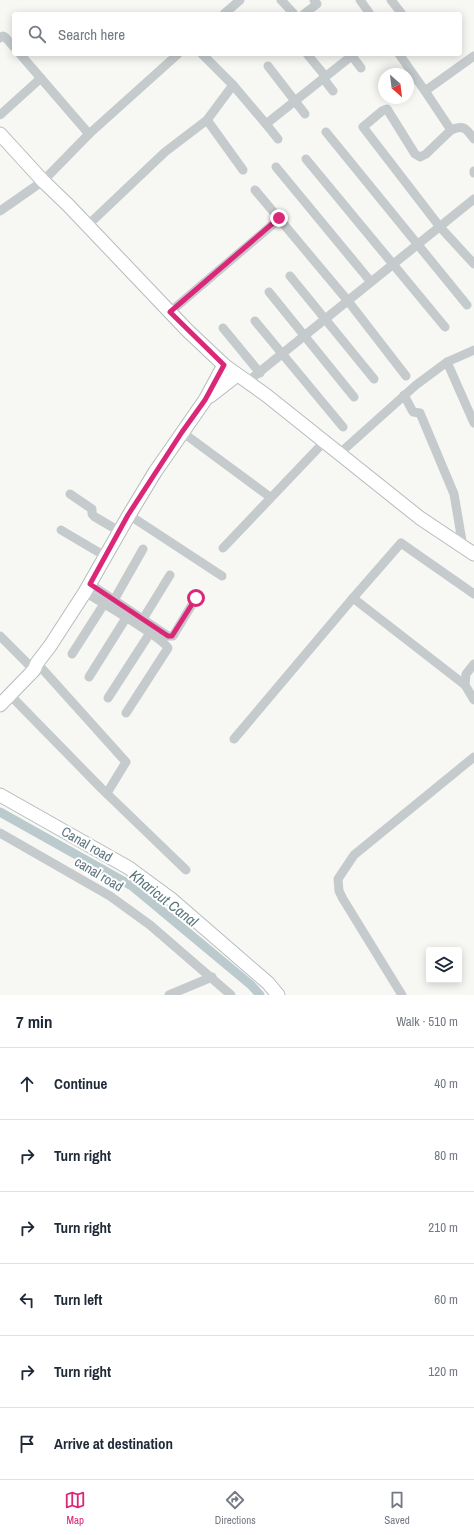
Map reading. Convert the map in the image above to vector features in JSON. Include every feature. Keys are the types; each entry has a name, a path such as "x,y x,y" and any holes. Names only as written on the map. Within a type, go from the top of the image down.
{"street":[{"path":"226,12 240,0"},
{"path":"281,0 292,12"},
{"path":"307,12 317,4 314,0"},
{"path":"360,0 369,12"},
{"path":"391,0 400,12"},
{"path":"0,38 3,36 6,37 12,44"},
{"path":"22,56 89,134"},
{"path":"0,211 43,181 89,134 176,56"},
{"path":"204,56 233,85 278,138"},
{"path":"308,56 334,91"},
{"path":"266,124 352,56"},
{"path":"354,56 361,68"},
{"path":"400,56 451,130"},
{"path":"425,91 474,56"},
{"path":"268,66 305,114"},
{"path":"0,114 41,78"},
{"path":"88,225 165,152 207,120 233,85"},
{"path":"474,139 466,128 459,126 451,130 426,154 420,157 415,154 387,109 382,111 364,127 440,226 474,264"},
{"path":"207,120 243,170"},
{"path":"326,132 467,306"},
{"path":"0,134 43,181 88,225 170,312 224,365 266,395 325,441 420,518 469,550"},
{"path":"306,159 445,326"},
{"path":"276,167 371,282"},
{"path":"255,190 348,301 406,376"},
{"path":"205,400 242,378 260,373 474,199"},
{"path":"170,312 279,218"},
{"path":"290,276 374,379"},
{"path":"269,292 354,397"},
{"path":"255,321 343,427"},
{"path":"223,328 260,373"},
{"path":"340,453 416,385 447,362 474,350"},
{"path":"447,362 472,413 474,423"},
{"path":"0,705 36,667 50,646 87,588 128,515 182,432 205,400 224,365"},
{"path":"404,395 413,412 420,413 452,488 469,550"},
{"path":"182,432 270,497"},
{"path":"223,548 325,441"},
{"path":"70,494 89,505 92,508 92,514 95,517 120,531"},
{"path":"128,515 222,576"},
{"path":"61,530 105,556"},
{"path":"234,739 401,543 474,594"},
{"path":"114,600 143,549"},
{"path":"143,620 170,575"},
{"path":"87,588 114,600 168,636 172,636 196,598"},
{"path":"87,588 104,604 150,633 166,644 168,648 126,713"},
{"path":"353,598 465,685 474,700"},
{"path":"72,654 104,604"},
{"path":"89,677 126,618"},
{"path":"108,698 150,633"},
{"path":"0,636 36,667 126,762 107,793"},
{"path":"465,685 466,674 474,664"},
{"path":"10,695 186,870"},
{"path":"402,995 343,899 339,890 338,879 354,855 474,757"},
{"name":"Canal road","path":"0,795 128,868 171,899 268,983 278,995"},
{"name":"canal road","path":"0,833 110,896 150,925 231,995"},
{"path":"169,995 212,977"}],"waterway":[{"name":"Kharicut Canal","path":"0,812 132,886 251,985 260,995"}],"route":[{"path":"196,598 172,636 168,636 90,584 128,515 155,472 205,400 224,365 170,312 279,218"}]}
